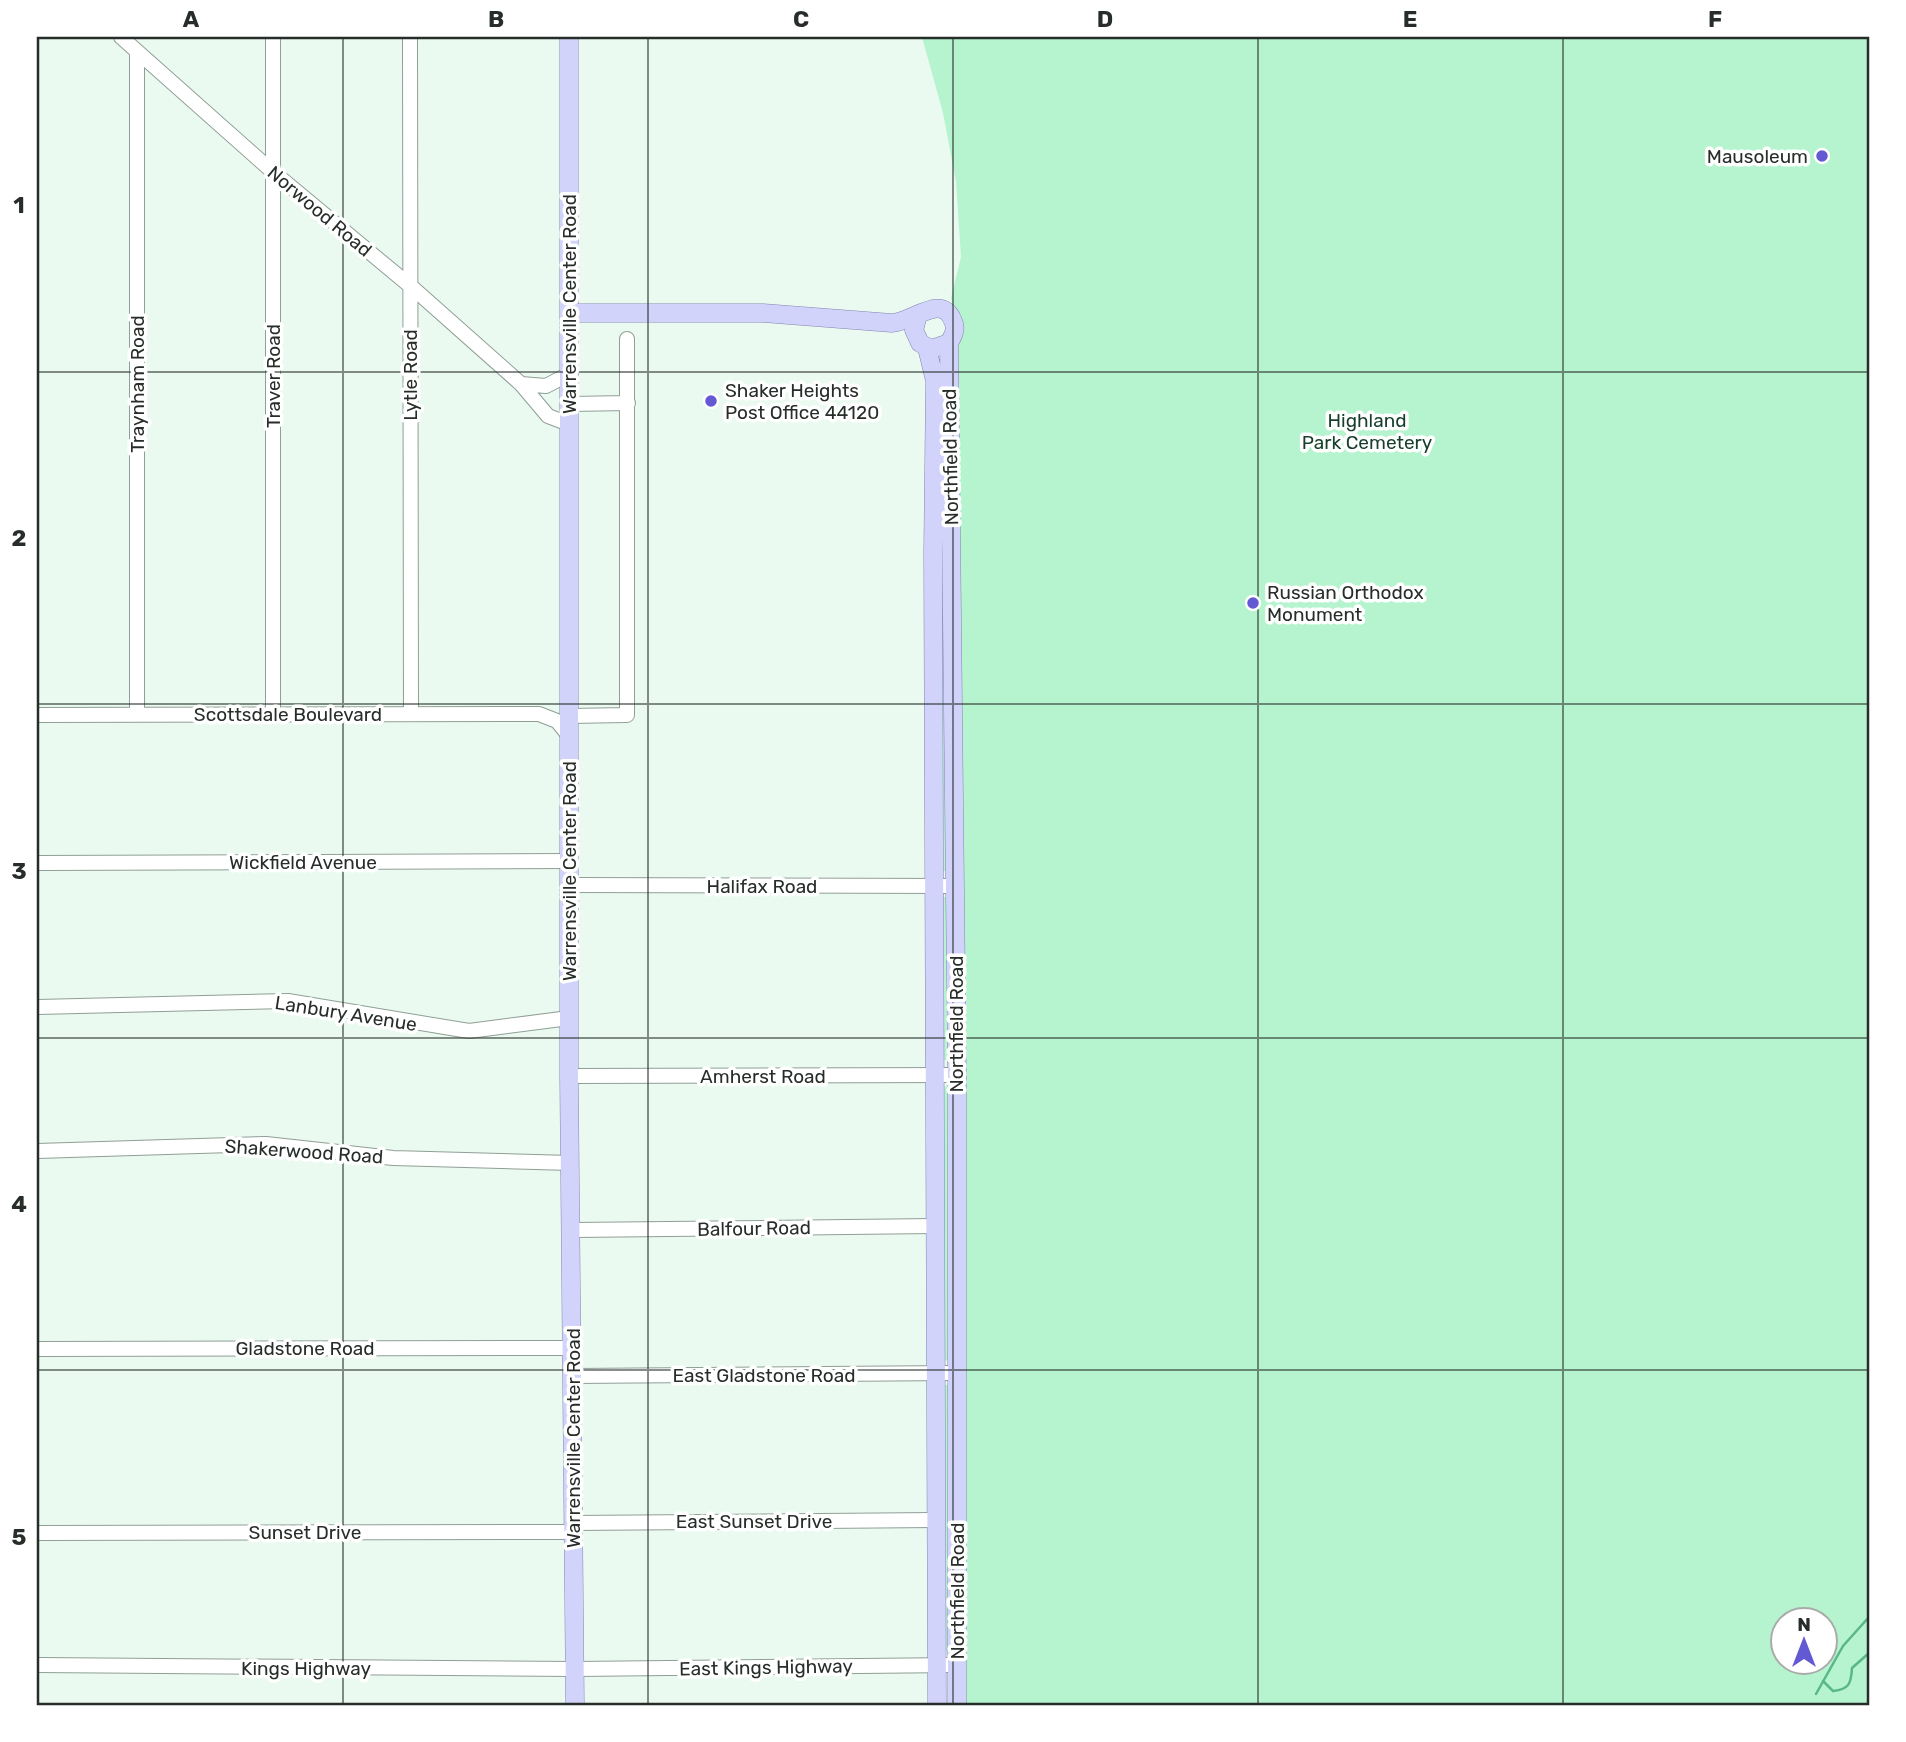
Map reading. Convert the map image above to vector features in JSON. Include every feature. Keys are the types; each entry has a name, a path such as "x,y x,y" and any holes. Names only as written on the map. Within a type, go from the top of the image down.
{"main road":[{"name":"Warrensville Center Road","path":"569,37 569,1076 573,1230 575,1705"},
{"path":"569,313 796,315 892,323 903,322 928,308 946,311 955,328 949,343 937,349 899,333 840,327 796,315"},
{"path":"918,315 914,330 922,344"},
{"name":"Northfield Road","path":"949,343 957,1075 957,1705"},
{"name":"Northfield Road","path":"922,344 935,381 934,1226 937,1705"}],"street":[{"name":"Norwood Road","path":"121,37 273,172 410,285 521,384 548,416 569,424"},
{"name":"Traver Road","path":"273,37 273,715"},
{"name":"Lytle Road","path":"410,37 411,714"},
{"name":"Traynham Road","path":"137,54 137,715"},
{"path":"568,716 627,715 627,339"},
{"path":"521,384 546,386 569,374"},
{"path":"569,404 628,403"},
{"path":"539,714 556,707 568,691"},
{"name":"Scottsdale Boulevard","path":"37,715 539,714"},
{"path":"539,714 557,721 569,736"},
{"name":"Wickfield Avenue","path":"37,863 569,861"},
{"name":"Halifax Road","path":"569,885 955,886"},
{"name":"Lanbury Avenue","path":"37,1007 288,1001 469,1031 569,1018"},
{"name":"Amherst Road","path":"569,1076 957,1075"},
{"name":"Shakerwood Road","path":"37,1151 266,1144 393,1158 571,1163"},
{"name":"Balfour Road","path":"573,1230 934,1226"},
{"name":"Gladstone Road","path":"37,1349 573,1348"},
{"name":"East Gladstone Road","path":"573,1376 956,1373"},
{"name":"East Sunset Drive","path":"573,1528 936,1520"},
{"name":"Sunset Drive","path":"37,1533 573,1528"},
{"name":"Kings Highway","path":"37,1665 575,1669"},
{"name":"East Kings Highway","path":"575,1669 957,1665"}],"green space":[{"name":"Highland Park Cemetery","path":"922,37 1869,37 1869,1705 957,1705 951,1648 945,1652 943,1385 948,1385 950,1389 950,359 960,328 951,298 961,257 956,182 943,113"},
{"path":"941,548 944,584 949,871 940,871"},
{"path":"941,897 946,897 947,1060 943,1060"},
{"path":"949,1086 950,1357 946,1361 941,1356 941,1087"}],"waterway":[{"path":"1816,1694 1843,1646 1869,1617"},
{"path":"1823,1681 1833,1691 1846,1687 1852,1668 1869,1653"}],"place":[{"name":"Mausoleum","path":"1822,156"},
{"name":"Shaker Heights Post Office 44120","path":"711,401"},
{"name":"Russian Orthodox Monument","path":"1253,603"}]}
